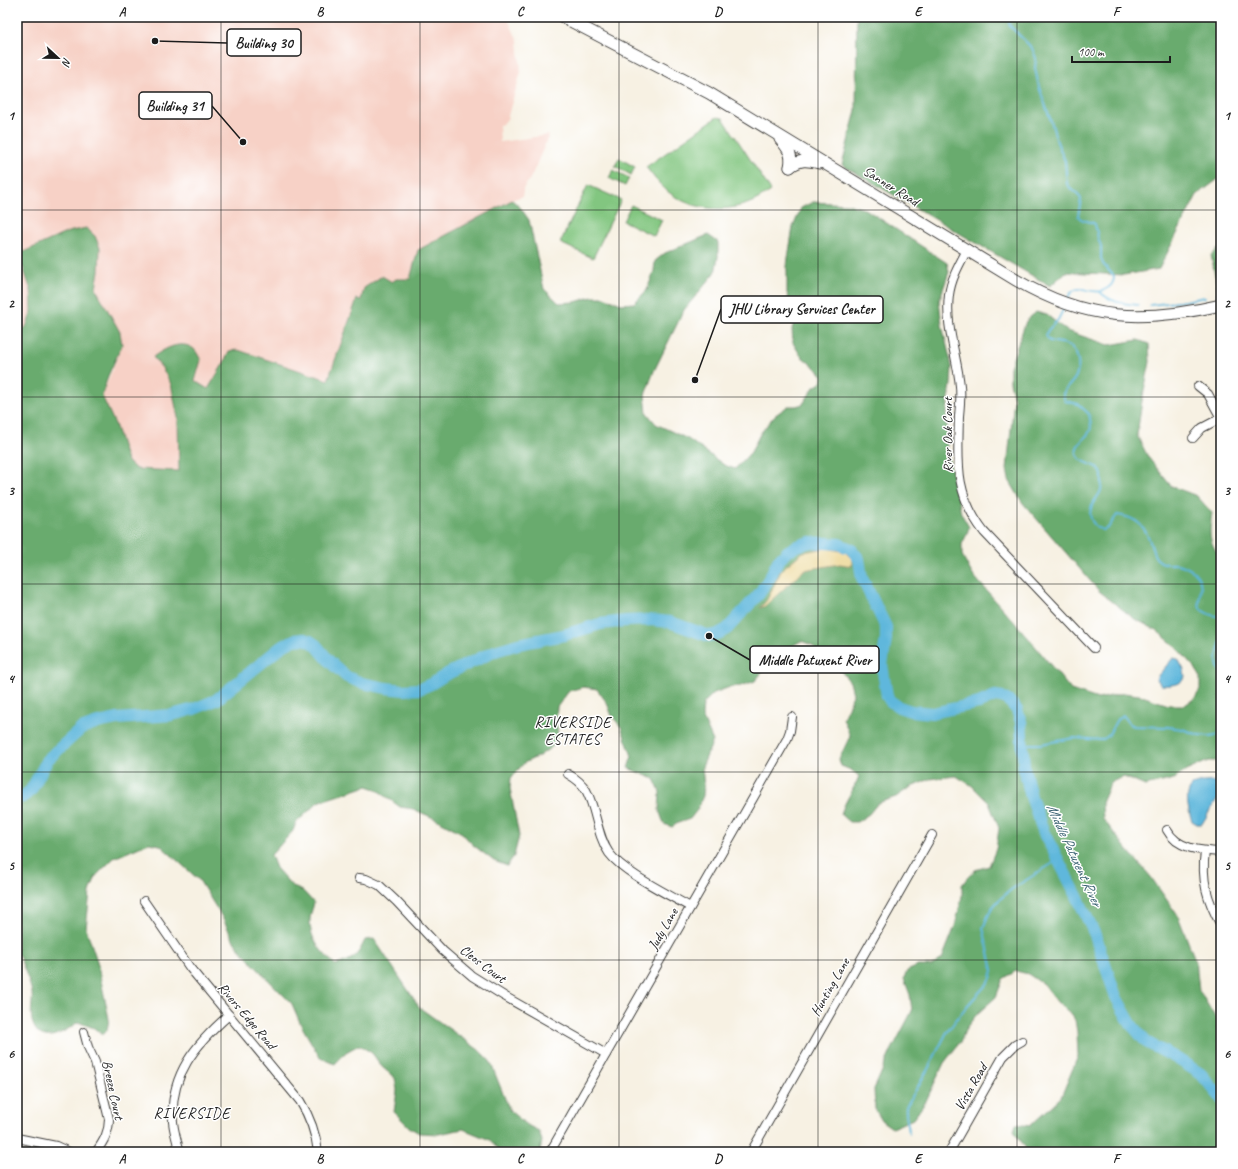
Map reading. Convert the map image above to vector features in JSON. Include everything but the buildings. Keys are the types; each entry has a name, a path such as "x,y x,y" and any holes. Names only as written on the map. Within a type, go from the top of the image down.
{"main road":[{"name":"Sanner Road","path":"563,17 685,80 1028,287 1058,301 1105,313 1143,316 1174,315 1221,306"},
{"path":"774,133 790,151 790,167 795,162 804,160 831,167"}],"street":[{"name":"River Oak Court","path":"967,250 952,283 949,293 948,311 949,327 957,364 960,388 958,463 964,498 975,520 984,532 1094,648"},
{"path":"1193,438 1202,428 1221,418 1208,394 1198,386"},
{"name":"Judy Lane","path":"550,1152 787,739 792,717"},
{"path":"568,774 586,790 601,838 615,860 630,872 690,907"},
{"path":"1167,830 1170,836 1183,845 1205,851 1221,852"},
{"name":"Hunting Lane","path":"751,1152 932,835"},
{"path":"1205,851 1203,875 1205,888 1209,902 1221,925"},
{"name":"Cleos Court","path":"359,878 366,879 379,885 443,951 472,976 606,1054"},
{"name":"Rivers Edge Road","path":"144,901 190,968 300,1101 312,1124 318,1152"},
{"path":"180,1152 173,1122 173,1106 178,1079 187,1060 199,1043 229,1015"},
{"name":"Breeze Court","path":"84,1032 88,1047 95,1062 109,1119 109,1127 106,1138 96,1152"},
{"name":"Vista Road","path":"950,1152 1003,1057 1015,1045 1022,1041"},
{"path":"17,1138 56,1146 69,1152"}],"shaded area":[{"path":"17,17 507,17 518,41 521,72 507,119 503,124 499,125 500,142 549,135 531,177 523,189 523,196 511,200 410,279 396,279 361,300 357,299 328,380 296,370 214,395 178,418 179,471 136,470 127,461 102,396 122,345 96,289 18,259 31,291 32,312 26,327 17,334"}],"green space":[{"path":"857,17 1221,17 1221,177 1197,195 1159,269 1124,275 1066,272 1050,286 842,165 856,110"},
{"path":"717,117 723,118 771,191 756,200 737,207 715,209 705,208 684,201 666,190 646,167"},
{"path":"619,158 635,167 631,175 615,166"},
{"path":"613,170 629,178 625,186 609,178"},
{"path":"588,185 621,200 593,258 560,243"},
{"path":"512,200 520,207 529,220 544,289 559,303 575,302 592,297 604,297 621,304 634,303 647,290 654,271 655,261 665,253 708,235 718,242 718,257 715,273 684,310 654,371 645,395 647,413 656,424 688,439 724,465 735,469 751,452 760,434 774,416 788,406 803,404 814,387 822,382 823,376 801,356 793,343 792,329 795,319 787,293 787,264 793,227 801,208 813,202 848,204 867,210 947,263 949,272 939,301 942,325 952,367 947,412 947,449 961,513 969,527 962,544 962,555 972,574 1031,641 1071,690 1098,699 1124,693 1139,695 1169,705 1185,705 1195,698 1200,690 1200,676 1195,668 1174,645 1156,630 1133,618 1099,591 1022,502 1009,480 1007,469 1014,399 1010,382 1010,367 1026,321 1036,312 1047,315 1067,331 1109,345 1138,340 1149,344 1150,362 1137,435 1148,457 1171,486 1197,496 1212,513 1210,537 1221,558 1221,761 1208,761 1186,771 1174,779 1145,786 1124,777 1111,782 1102,803 1103,819 1151,877 1178,916 1196,962 1199,990 1221,1027 1221,1152 1027,1152 1025,1146 1014,1130 1016,1124 1030,1126 1061,1097 1078,1056 1077,1032 1075,1020 1069,1012 1058,1003 1043,984 1028,974 1016,971 1003,979 996,997 977,1014 966,1028 961,1041 944,1063 925,1103 913,1119 892,1128 882,1121 875,1109 874,1089 891,1051 912,1011 910,995 904,979 907,971 918,966 932,966 942,959 955,926 962,896 962,885 975,870 989,866 996,849 999,828 989,803 971,785 956,776 930,779 909,788 896,797 878,803 869,814 857,822 849,822 841,815 844,805 859,776 851,770 841,766 839,759 850,736 843,718 853,694 850,682 841,671 826,660 812,645 801,641 792,646 765,669 755,681 741,686 730,687 714,693 703,704 702,716 713,741 702,767 704,786 703,796 697,810 690,819 678,823 672,827 664,824 659,810 660,792 654,779 628,768 632,756 621,727 612,716 607,703 597,689 583,687 569,691 557,707 556,721 558,734 553,746 539,756 524,763 511,778 510,788 519,836 514,856 507,866 494,861 473,845 462,833 413,809 400,807 376,789 367,786 318,802 296,823 293,831 271,855 276,868 293,887 303,891 314,903 310,917 310,926 317,945 326,956 336,965 354,957 360,950 365,940 374,939 420,1008 479,1050 490,1061 510,1111 527,1125 539,1131 542,1141 540,1152 501,1152 490,1140 463,1129 439,1134 419,1133 409,1127 394,1112 397,1090 395,1078 382,1067 372,1053 359,1045 346,1052 335,1064 319,1056 301,1025 292,1004 251,962 235,943 222,917 199,880 160,845 149,843 114,858 96,876 90,892 86,928 97,961 109,1019 107,1030 103,1035 94,1028 78,1022 59,1034 52,1036 40,1034 35,1029 31,1018 31,990 17,953 17,334 26,327 32,311 31,291 23,267 18,259 21,253 68,232 86,228 95,236 100,248 99,271 96,289 120,332 122,345 108,376 102,396 115,424 127,461 136,469 179,471 178,418 171,384 162,368 153,357 173,346 189,346 194,349 201,360 195,381 208,389 225,361 229,351 238,350 328,380 357,299 361,300 364,288 382,276 392,282 396,279 410,279 418,250"},
{"path":"631,205 662,220 654,236 623,221"},
{"path":"1221,247 1221,299 1220,300 1211,255"}],"sand":[{"path":"827,548 845,552 852,559 852,566 840,564 804,570 765,606 760,608 767,600 782,569 803,552"}],"water":[{"path":"1173,658 1178,659 1184,670 1185,677 1178,683 1161,685 1156,678"},
{"path":"1221,781 1221,797 1215,802 1202,824 1197,824 1192,821 1188,805 1188,794 1190,789 1198,783"}],"waterway":[{"path":"1008,17 1010,26 1032,48 1036,58 1035,68 1039,87 1057,142 1065,161 1067,184 1081,199 1078,216 1084,221 1095,224 1101,246 1101,258 1103,264 1114,276 1112,284 1104,290 1075,290 1070,294 1067,300"},
{"path":"1100,292 1113,300 1138,305"},
{"path":"1217,294 1221,293"},
{"path":"1150,305 1205,297"},
{"path":"1065,306 1058,320 1048,330 1046,336 1050,341 1064,343 1071,347 1078,359 1078,372 1063,394 1065,401 1078,404 1089,414 1091,427 1087,436 1077,446 1077,454 1079,458 1098,468 1101,472 1101,490 1092,505 1090,513 1092,521 1098,528 1103,530 1108,528 1117,515 1135,520 1143,528 1149,538 1154,554 1159,561 1183,566 1198,577 1201,584 1199,606 1202,610 1209,614 1221,617"},
{"name":"Middle Patuxent River","path":"17,798 23,797 31,790 48,759 81,729 98,723 117,719 172,715 194,709 216,700 281,647 294,640 304,639 310,641 316,645 330,662 347,677 362,683 404,690 419,689 495,651 518,644 564,635 600,624 651,620 670,622 709,636 718,634 727,629 759,594 778,561 788,551 797,546 810,542 839,544 851,549 859,559 862,578 886,627 886,639 882,665 887,696 890,701 899,707 911,711 932,713 979,703 995,696 1002,697 1010,702 1017,710 1021,722 1024,768 1031,797 1044,833 1076,894 1095,935 1116,997 1131,1024 1146,1042 1176,1058 1201,1074 1221,1098"},
{"path":"1221,641 1217,661 1221,672"},
{"path":"1023,744 1041,744 1074,738 1102,740 1108,736 1116,721 1123,715 1130,724 1134,726 1168,727 1182,729 1199,735 1210,736 1221,734"},
{"path":"909,1134 906,1107 947,1032 991,978 993,970 983,928 991,909 1012,889 1058,860"}],"place":[{"name":"Building 30","path":"155,41"},
{"name":"Building 31","path":"243,142"},
{"name":"JHU Library Services Center","path":"695,380"},
{"name":"Middle Patuxent River","path":"709,636"}],"district":[{"name":"RIVERSIDE ESTATES","path":"573,730"},
{"name":"RIVERSIDE","path":"192,1113"}]}
